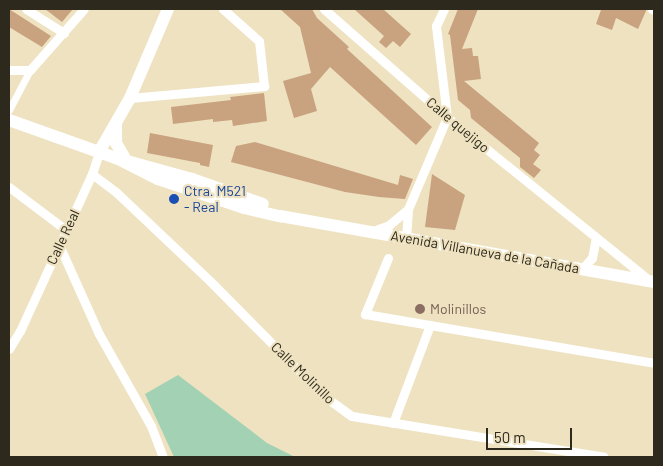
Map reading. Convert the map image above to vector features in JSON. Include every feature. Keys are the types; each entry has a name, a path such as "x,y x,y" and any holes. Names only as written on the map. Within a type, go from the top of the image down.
{"main road":[{"name":"Calle Real","path":"99,152 130,98 168,9"},
{"name":"Avenida Villanueva de la Cañada","path":"9,120 99,152 192,179 315,221 368,232 652,281"},
{"path":"116,124 116,143 121,159"}],"street":[{"path":"26,9 64,33"},
{"path":"9,110 30,70 84,9"},
{"path":"130,98 264,86 259,41 223,9"},
{"name":"Calle quejigo","path":"324,9 447,117 652,281"},
{"path":"406,238 408,209 447,117 436,26 444,9"},
{"path":"9,70 30,70"},
{"name":"Calle Real","path":"9,349 20,331 92,174 99,152"},
{"name":"Calle Molinillo","path":"92,174 117,193 210,280 324,396 352,416 604,457"},
{"path":"9,187 66,230"},
{"path":"368,232 389,224 408,209"},
{"path":"582,269 592,258 596,237"},
{"path":"59,245 99,334 151,426 163,457"},
{"path":"388,258 365,314 654,363"},
{"path":"393,423 430,325"}],"green space":[{"path":"178,375 267,443 295,457 174,457 145,394"}],"building":[{"path":"9,9 51,36 42,47 9,27"},
{"path":"45,9 73,9 62,22"},
{"path":"280,9 312,9 317,18 349,47 347,49 432,127 416,145 330,67 311,89 317,111 294,118 283,81 311,73 300,27"},
{"path":"354,9 383,9 411,34 400,47 393,41 386,48 379,42 384,36"},
{"path":"458,9 478,9 462,49 472,48 473,56 478,56 481,79 464,81 539,143 534,150 540,155 533,164 541,170 534,178 520,167 520,158 471,118 470,110 458,100 450,35 448,34"},
{"path":"597,9 646,9 646,11 638,29 616,18 612,30 596,24 601,10"},
{"path":"264,93 267,121 233,126 232,120 213,122 213,119 173,124 171,107 231,100 230,97"},
{"path":"150,133 213,145 209,167 200,165 200,163 147,153"},
{"path":"255,142 398,185 400,175 413,179 405,199 379,197 345,192 231,162 236,146"},
{"path":"432,174 465,195 455,230 425,227"}],"place":[{"name":"Ctra. M521 - Real","path":"174,199"},
{"name":"Molinillos","path":"420,309"}]}
